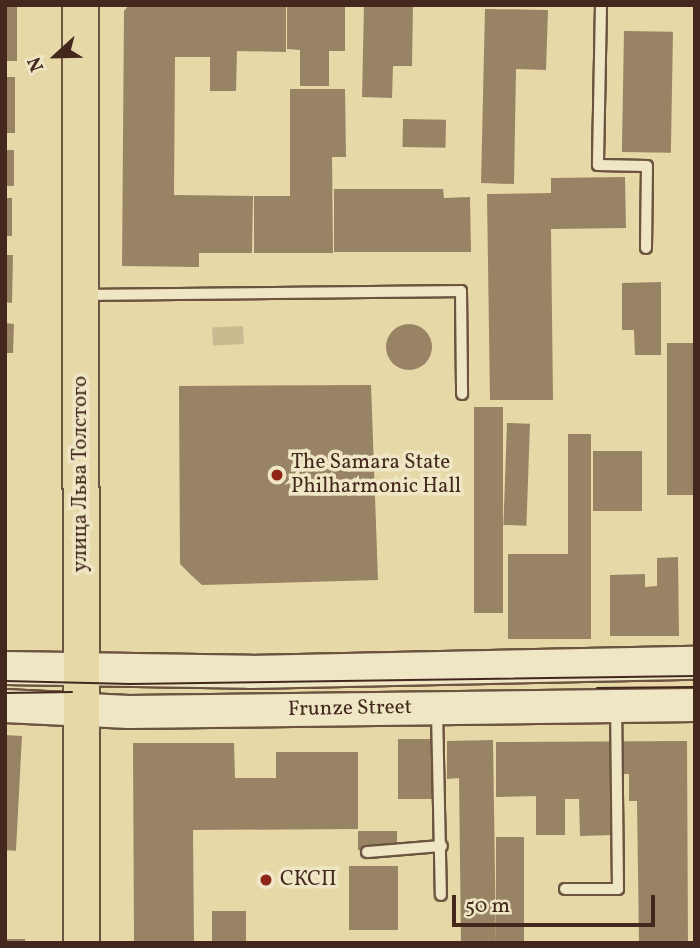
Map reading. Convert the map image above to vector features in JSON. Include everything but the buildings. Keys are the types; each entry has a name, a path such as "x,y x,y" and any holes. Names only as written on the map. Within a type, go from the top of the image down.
{"main road":[{"name":"улица Льва Толстого","path":"80,5 81,943"},
{"name":"Frunze Street","path":"5,668 250,672 695,663"},
{"name":"Frunze Street","path":"5,706 81,709 695,705"}],"lane":[{"path":"601,5 598,165 647,166 646,247"},
{"path":"81,295 461,291 462,394"},
{"path":"565,889 618,889 615,706"},
{"path":"436,708 442,895"},
{"path":"367,852 442,846"}],"shaded area":[{"path":"243,326 244,344 213,346 212,328"}],"tram line":[{"path":"5,681 131,684 695,676"},
{"path":"597,688 695,687"},
{"path":"5,693 72,692"}],"place":[{"name":"The Samara State Philharmonic Hall","path":"277,475"},
{"name":"СКСП","path":"266,880"}]}
